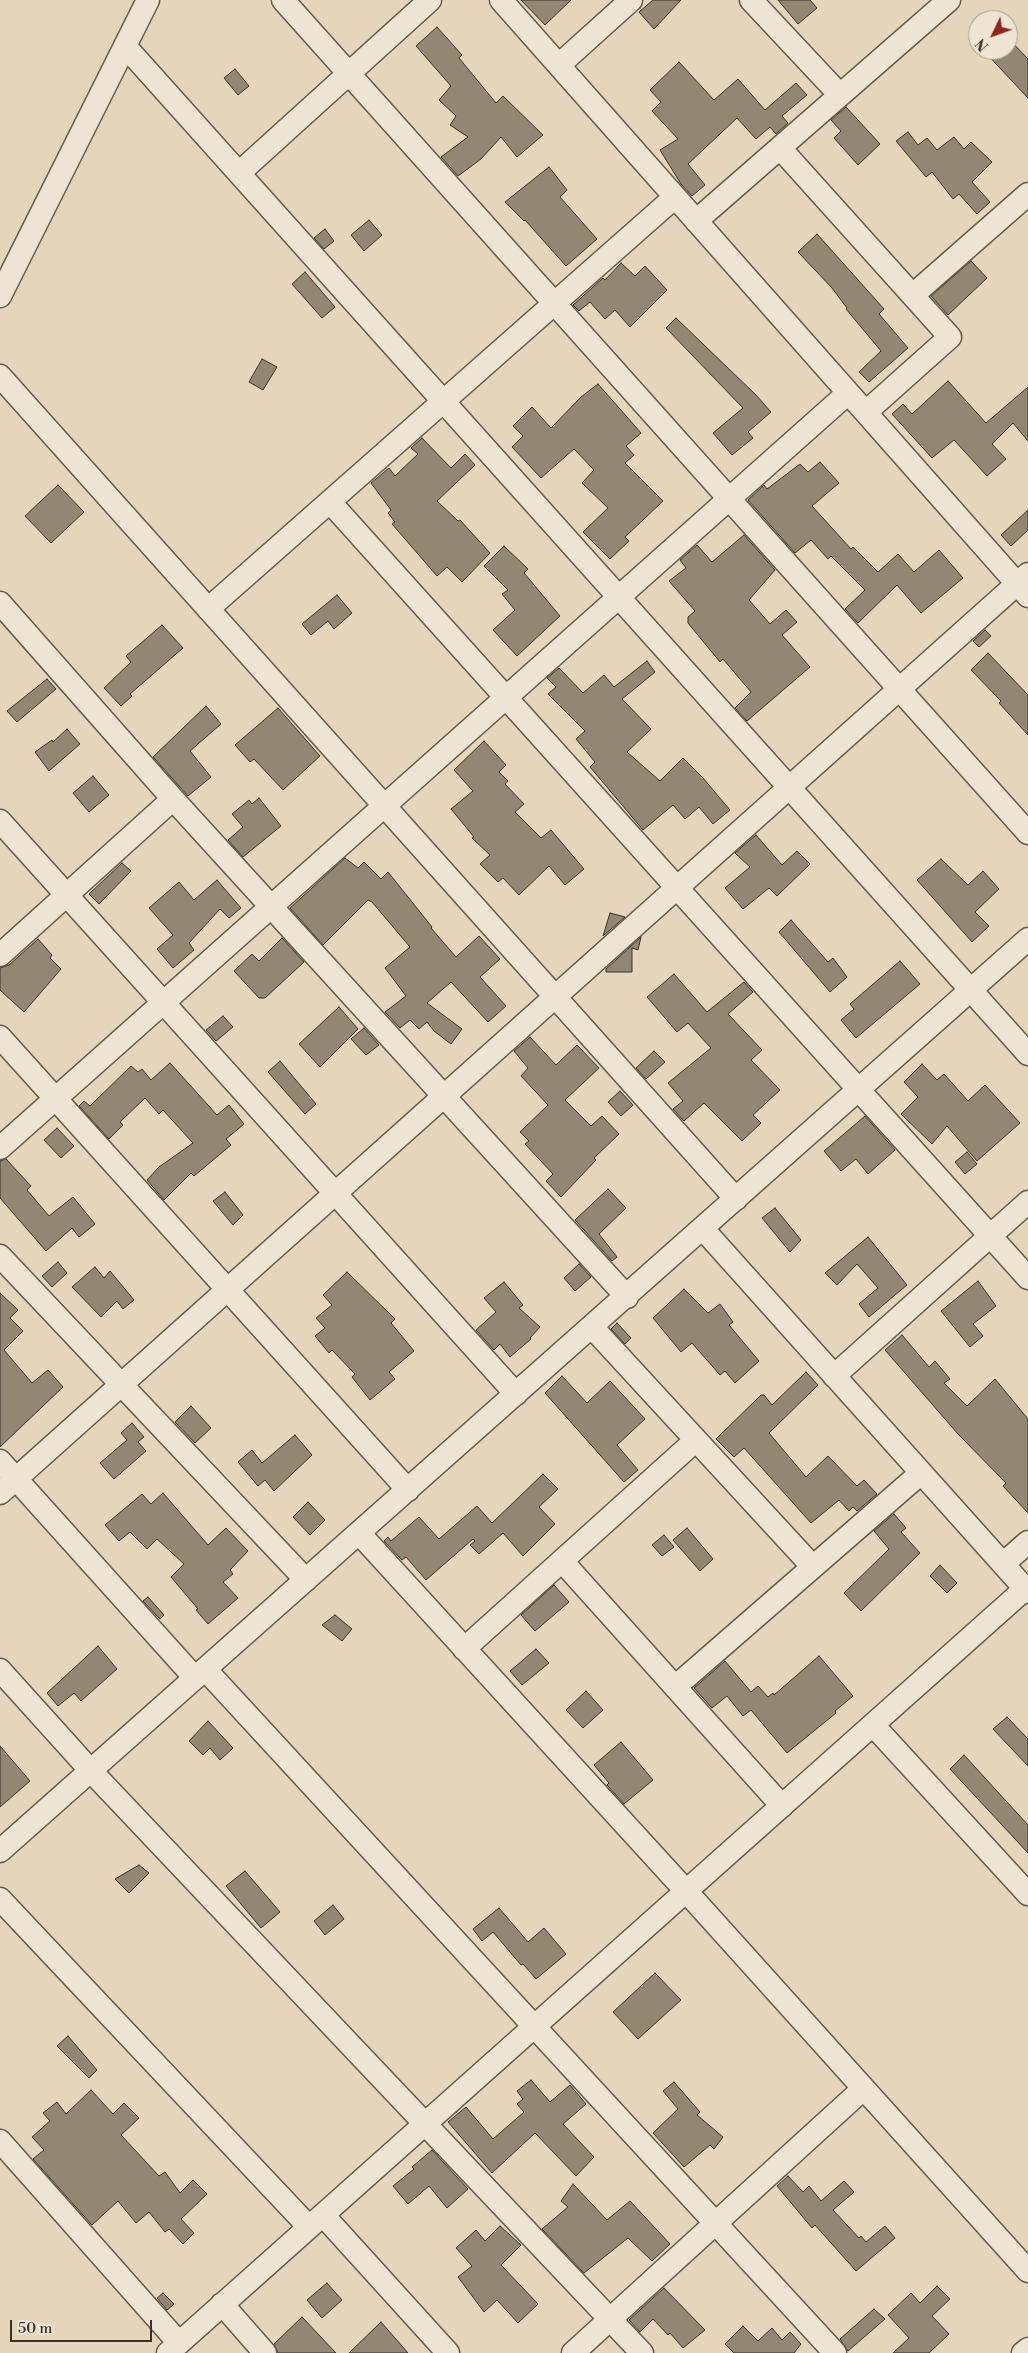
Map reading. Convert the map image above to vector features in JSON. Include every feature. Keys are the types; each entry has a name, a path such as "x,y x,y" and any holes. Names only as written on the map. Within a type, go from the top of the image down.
{"street":[{"path":"0,296 148,0"},
{"path":"283,0 1028,833"},
{"path":"239,173 430,0"},
{"path":"8,1486 899,689 1024,585 848,393 501,0"},
{"path":"558,65 631,0"},
{"path":"751,0 840,95"},
{"path":"696,221 949,0"},
{"path":"125,46 1028,1054"},
{"path":"780,148 950,337 866,412"},
{"path":"913,295 1028,194"},
{"path":"208,609 676,197"},
{"path":"0,376 736,1199"},
{"path":"0,1148 848,393"},
{"path":"330,502 1028,1278"},
{"path":"0,603 173,799 626,1297"},
{"path":"0,955 173,799"},
{"path":"0,821 516,1394"},
{"path":"0,1850 1028,939"},
{"path":"0,1036 408,1490"},
{"path":"834,1376 1028,1202"},
{"path":"0,2141 173,2348 1027,1590 703,1229"},
{"path":"0,1256 306,1580"},
{"path":"592,1327 813,1567"},
{"path":"464,1649 696,1440"},
{"path":"0,1461 8,1486 200,1674 534,2027 835,2353"},
{"path":"675,1687 921,1472"},
{"path":"359,1533 686,1891 863,2090 1028,2271"},
{"path":"1003,1564 1028,1542"},
{"path":"562,1561 782,1806"},
{"path":"0,1670 90,1771 642,2353"},
{"path":"873,1725 1028,1894"},
{"path":"0,1900 448,2353"},
{"path":"573,2353 863,2090"},
{"path":"222,2304 265,2353"},
{"path":"1023,2353 1028,2349"}],"building":[{"path":"521,0 571,0 545,25"},
{"path":"653,0 681,0 654,29 639,12"},
{"path":"778,0 810,0 817,8 798,24"},
{"path":"437,27 462,55 459,58 496,103 503,96 543,135 517,157 501,137 481,159 458,176 441,157 468,137 450,125 456,116 439,100 451,86 416,46"},
{"path":"1018,48 1028,59 1028,98 992,60 1018,60"},
{"path":"679,62 714,100 738,79 765,110 796,83 807,95 782,116 788,123 776,134 770,127 756,139 737,118 688,164 705,185 692,196 681,184 660,150 678,139 652,111 661,102 650,90"},
{"path":"235,69 249,86 238,95 224,78"},
{"path":"846,107 880,144 858,165 834,138 841,131 831,120"},
{"path":"908,132 918,145 927,138 937,150 954,137 964,149 971,142 992,162 972,182 990,202 977,214 959,194 953,199 932,172 926,177 896,141"},
{"path":"549,167 567,190 560,197 597,239 566,266 525,220 505,202"},
{"path":"369,220 382,235 364,251 351,235"},
{"path":"325,229 334,241 324,249 314,238"},
{"path":"817,234 884,309 879,314 908,348 869,382 859,372 881,351 846,309 832,288 798,252"},
{"path":"971,261 987,278 948,315 931,296"},
{"path":"621,263 635,276 645,266 667,290 630,327 615,310 605,319 590,302 579,311 573,305 603,278 605,280"},
{"path":"305,272 335,307 322,318 292,284"},
{"path":"676,318 756,395 771,412 748,432 753,438 732,455 713,433 743,408 666,328"},
{"path":"262,359 277,367 263,390 249,382"},
{"path":"948,381 986,423 1028,387 1028,441 1013,423 992,444 1006,459 987,476 954,440 932,458 892,414 903,404 912,414"},
{"path":"598,384 641,433 626,446 634,455 625,463 663,501 625,537 629,541 610,559 583,532 608,508 582,483 594,470 574,449 541,478 512,447 523,436 513,426 532,407 551,428 581,397"},
{"path":"422,438 451,468 465,454 475,465 437,501 458,521 460,520 490,553 462,582 447,567 437,576 392,524 395,522 388,513 391,510 371,483 389,468 395,476 418,454 411,448"},
{"path":"820,462 839,483 812,506 851,549 853,547 878,572 898,554 914,572 939,550 963,578 921,613 897,585 858,623 845,609 865,590 831,556 828,559 811,540 795,553 748,500 764,485 767,489 800,464 808,472"},
{"path":"58,485 84,512 51,543 25,516"},
{"path":"1028,510 1028,530 1011,546 1001,535"},
{"path":"744,535 775,570 749,600 770,624 786,610 797,622 782,635 810,667 747,721 735,708 751,692 723,659 720,662 688,623 688,617 695,611 669,581 686,568 680,560 697,545 712,562"},
{"path":"504,546 528,569 524,573 560,616 517,656 493,630 515,610 502,594 508,590 484,566"},
{"path":"337,595 352,613 334,629 328,621 311,635 302,624"},
{"path":"162,625 183,648 130,694 132,696 121,706 104,688 131,662 126,656"},
{"path":"985,630 991,636 979,647 973,641"},
{"path":"988,653 1028,695 1028,735 999,703 1001,701 971,670"},
{"path":"647,661 655,672 622,699 651,729 627,752 660,781 683,758 730,810 713,824 699,807 685,819 673,805 643,830 590,767 595,762 576,739 585,731 548,694 556,687 547,678 559,668 583,693 604,675 614,687"},
{"path":"47,679 56,689 17,722 7,711"},
{"path":"206,706 221,724 190,751 211,777 188,796 153,757"},
{"path":"278,708 320,756 283,790 254,759 250,762 235,745"},
{"path":"67,729 80,744 49,771 35,752 52,740 53,742"},
{"path":"484,741 506,765 499,772 508,781 505,784 524,804 515,812 541,838 551,830 584,869 565,885 549,866 519,895 503,878 498,882 480,864 490,855 472,838 474,837 451,809 473,791 454,770"},
{"path":"93,776 109,795 89,812 73,793"},
{"path":"259,798 281,826 243,857 228,840 243,827 232,814 249,800 252,804"},
{"path":"756,835 782,865 797,851 810,864 777,896 769,888 743,909 725,888 750,867 735,853"},
{"path":"345,858 358,868 364,862 381,879 388,872 456,957 479,936 500,959 480,977 506,1006 488,1022 451,982 427,1003 462,1029 451,1044 434,1031 427,1022 419,1029 410,1020 400,1028 385,1012 406,996 385,968 410,947 372,902 368,900 323,945 290,908"},
{"path":"941,859 968,885 983,871 999,889 975,912 989,926 972,942 917,880"},
{"path":"122,863 131,871 99,904 89,894"},
{"path":"217,880 241,908 229,918 220,909 189,943 194,950 173,968 157,949 173,935 149,908 179,882 194,900"},
{"path":"610,913 625,917 603,936"},
{"path":"791,920 828,962 833,958 847,977 830,992 779,932"},
{"path":"641,937 638,950 632,948 632,972 606,972 606,969"},
{"path":"282,938 304,962 265,998 259,998 234,971 252,954 259,961"},
{"path":"38,939 52,955 50,958 61,969 24,1012 0,990 0,968 9,965"},
{"path":"900,961 920,984 856,1038 841,1020 854,1009 850,1004"},
{"path":"674,974 707,1012 744,982 753,992 728,1014 762,1050 751,1060 780,1090 753,1115 761,1123 742,1141 704,1103 684,1121 673,1109 683,1101 668,1083 711,1048 688,1023 677,1032 647,997"},
{"path":"339,1007 358,1029 320,1067 299,1044"},
{"path":"223,1016 233,1027 216,1041 206,1030"},
{"path":"364,1028 379,1045 366,1055 351,1039"},
{"path":"530,1037 556,1065 577,1045 599,1068 565,1100 591,1126 602,1116 619,1134 594,1158 596,1160 561,1197 546,1181 553,1174 525,1144 529,1141 520,1132 548,1105 521,1076 528,1068 514,1051"},
{"path":"654,1051 665,1062 646,1079 636,1068"},
{"path":"280,1061 316,1104 305,1114 268,1072"},
{"path":"170,1063 217,1115 229,1105 244,1124 226,1139 231,1145 194,1176 191,1173 164,1200 147,1180 159,1167 193,1143 163,1110 159,1114 145,1098 120,1122 123,1125 109,1139 79,1106 84,1101 90,1106 131,1066 138,1072 142,1069 151,1080"},
{"path":"922,1064 937,1080 944,1074 968,1101 985,1085 1020,1123 977,1161 947,1126 932,1144 901,1114 918,1097 904,1082"},
{"path":"620,1091 633,1105 621,1116 608,1102"},
{"path":"865,1116 895,1150 868,1174 856,1159 841,1171 824,1151"},
{"path":"57,1128 74,1146 61,1158 44,1140"},
{"path":"967,1152 977,1164 965,1174 955,1162"},
{"path":"6,1159 31,1186 27,1190 49,1216 73,1197 95,1224 79,1237 72,1228 46,1251 0,1198 0,1161"},
{"path":"608,1189 626,1208 599,1234 617,1257 612,1261 575,1220"},
{"path":"225,1192 243,1215 233,1225 213,1201"},
{"path":"775,1208 801,1240 790,1252 762,1218"},
{"path":"868,1237 907,1285 869,1317 859,1304 878,1288 857,1264 837,1285 825,1273"},
{"path":"58,1262 67,1273 52,1287 42,1276"},
{"path":"579,1264 591,1277 575,1291 564,1278"},
{"path":"95,1267 104,1278 110,1271 134,1300 123,1309 117,1301 101,1317 72,1287"},
{"path":"347,1272 395,1319 391,1323 414,1351 389,1372 395,1379 370,1400 352,1377 355,1374 332,1350 329,1353 315,1336 325,1328 316,1318 332,1305 323,1295"},
{"path":"978,1281 996,1306 973,1324 983,1336 970,1347 941,1311"},
{"path":"504,1282 523,1305 519,1308 540,1327 531,1339 510,1357 500,1344 494,1350 476,1330 496,1312 484,1298"},
{"path":"684,1289 708,1313 720,1304 733,1322 729,1325 759,1361 735,1383 725,1371 720,1375 692,1343 681,1352 653,1318"},
{"path":"0,1293 18,1310 10,1318 23,1331 4,1350 32,1383 48,1370 63,1387 0,1447"},
{"path":"617,1323 631,1338 625,1344 611,1329"},
{"path":"902,1335 929,1367 935,1361 950,1379 944,1383 967,1406 995,1379 1028,1419 1028,1513 1003,1486 1006,1483 958,1434 885,1350"},
{"path":"806,1372 818,1385 769,1433 806,1477 828,1456 857,1486 864,1480 877,1494 857,1511 853,1507 849,1511 839,1500 811,1523 744,1448 734,1457 716,1439 761,1395 764,1395 772,1405"},
{"path":"562,1376 587,1403 610,1381 645,1419 617,1445 638,1470 624,1482 545,1393"},
{"path":"191,1406 211,1428 195,1443 175,1422"},
{"path":"132,1423 144,1437 138,1442 146,1451 114,1479 100,1463 127,1440 121,1433"},
{"path":"295,1435 312,1455 274,1491 265,1480 258,1486 238,1462 252,1450 262,1463"},
{"path":"543,1474 558,1489 539,1507 555,1524 523,1556 503,1533 479,1554 470,1545 475,1541 473,1539 426,1580 406,1557 402,1560 384,1541 388,1537 391,1541 419,1517 439,1539 477,1506 492,1523"},
{"path":"163,1493 208,1545 226,1528 248,1551 230,1570 233,1574 223,1582 238,1598 208,1624 171,1577 184,1564 157,1539 147,1549 130,1532 119,1541 105,1525 142,1494 151,1504"},
{"path":"308,1502 325,1520 310,1535 293,1517"},
{"path":"894,1514 906,1528 901,1532 920,1553 861,1611 844,1593 889,1549 874,1531"},
{"path":"687,1528 713,1559 700,1571 673,1540"},
{"path":"664,1535 674,1547 662,1556 652,1545"},
{"path":"940,1565 957,1583 947,1593 930,1576"},
{"path":"554,1585 569,1602 535,1631 521,1615"},
{"path":"148,1597 164,1615 160,1619 143,1601"},
{"path":"335,1615 352,1629 342,1641 322,1625"},
{"path":"98,1646 117,1669 81,1701 74,1693 58,1706 47,1693"},
{"path":"536,1649 549,1663 522,1685 510,1671"},
{"path":"819,1656 853,1696 835,1711 836,1713 787,1753 751,1710 743,1716 727,1696 712,1708 694,1688 725,1661 751,1692 758,1686 768,1697 773,1693 774,1695"},
{"path":"586,1691 603,1710 583,1728 566,1710"},
{"path":"1007,1717 1028,1739 1028,1766 993,1729"},
{"path":"208,1721 233,1748 220,1760 210,1748 203,1755 189,1741"},
{"path":"621,1742 653,1780 624,1804 607,1785 609,1783 594,1765"},
{"path":"0,1746 30,1781 0,1807"},
{"path":"964,1755 1028,1825 1028,1853 950,1769"},
{"path":"139,1865 149,1873 129,1893 115,1879"},
{"path":"245,1871 280,1912 261,1928 226,1886"},
{"path":"333,1905 344,1919 325,1935 314,1921"},
{"path":"499,1908 528,1942 544,1928 566,1954 536,1979 523,1964 521,1965 493,1932 482,1941 473,1929"},
{"path":"655,1973 681,2000 638,2039 613,2012"},
{"path":"68,2036 97,2070 89,2078 57,2046"},
{"path":"531,2080 550,2102 570,2085 586,2104 563,2124 594,2157 576,2176 535,2133 492,2173 448,2122 466,2107 493,2139 524,2112 517,2104 523,2099 517,2091"},
{"path":"674,2082 700,2112 697,2115 723,2137 714,2149 710,2145 684,2167 653,2133 678,2109 663,2091"},
{"path":"91,2090 113,2114 124,2103 139,2118 121,2135 159,2176 165,2172 180,2193 193,2180 207,2194 181,2219 194,2233 183,2244 169,2229 165,2232 149,2212 136,2223 118,2201 92,2225 33,2159 44,2150 32,2137 50,2121 43,2113 57,2102 66,2114"},
{"path":"432,2150 468,2189 447,2208 429,2186 408,2204 393,2186 414,2169 412,2167"},
{"path":"788,2176 803,2192 809,2186 821,2201 844,2181 854,2192 833,2210 859,2238 861,2236 866,2242 885,2226 895,2238 856,2271 815,2225 812,2228 777,2186"},
{"path":"573,2184 607,2220 630,2201 670,2244 652,2261 628,2238 584,2273 542,2229 568,2207 561,2201"},
{"path":"500,2226 521,2245 501,2265 538,2304 518,2323 497,2300 484,2312 458,2277 472,2266 456,2248 476,2230 485,2241"},
{"path":"327,2283 342,2300 322,2318 307,2300"},
{"path":"937,2286 950,2299 932,2316 949,2334 929,2353 893,2353 909,2338 888,2315 911,2293 920,2303"},
{"path":"664,2288 705,2330 683,2348 670,2333 668,2335 653,2319 640,2332 629,2320"},
{"path":"163,2293 174,2304 167,2310 157,2298"},
{"path":"874,2309 885,2319 848,2351 840,2339"},
{"path":"302,2317 336,2353 278,2353 274,2344"},
{"path":"381,2322 408,2353 349,2353"},
{"path":"743,2326 758,2341 772,2328 782,2340 790,2332 801,2344 794,2353 734,2353 725,2344"}]}
